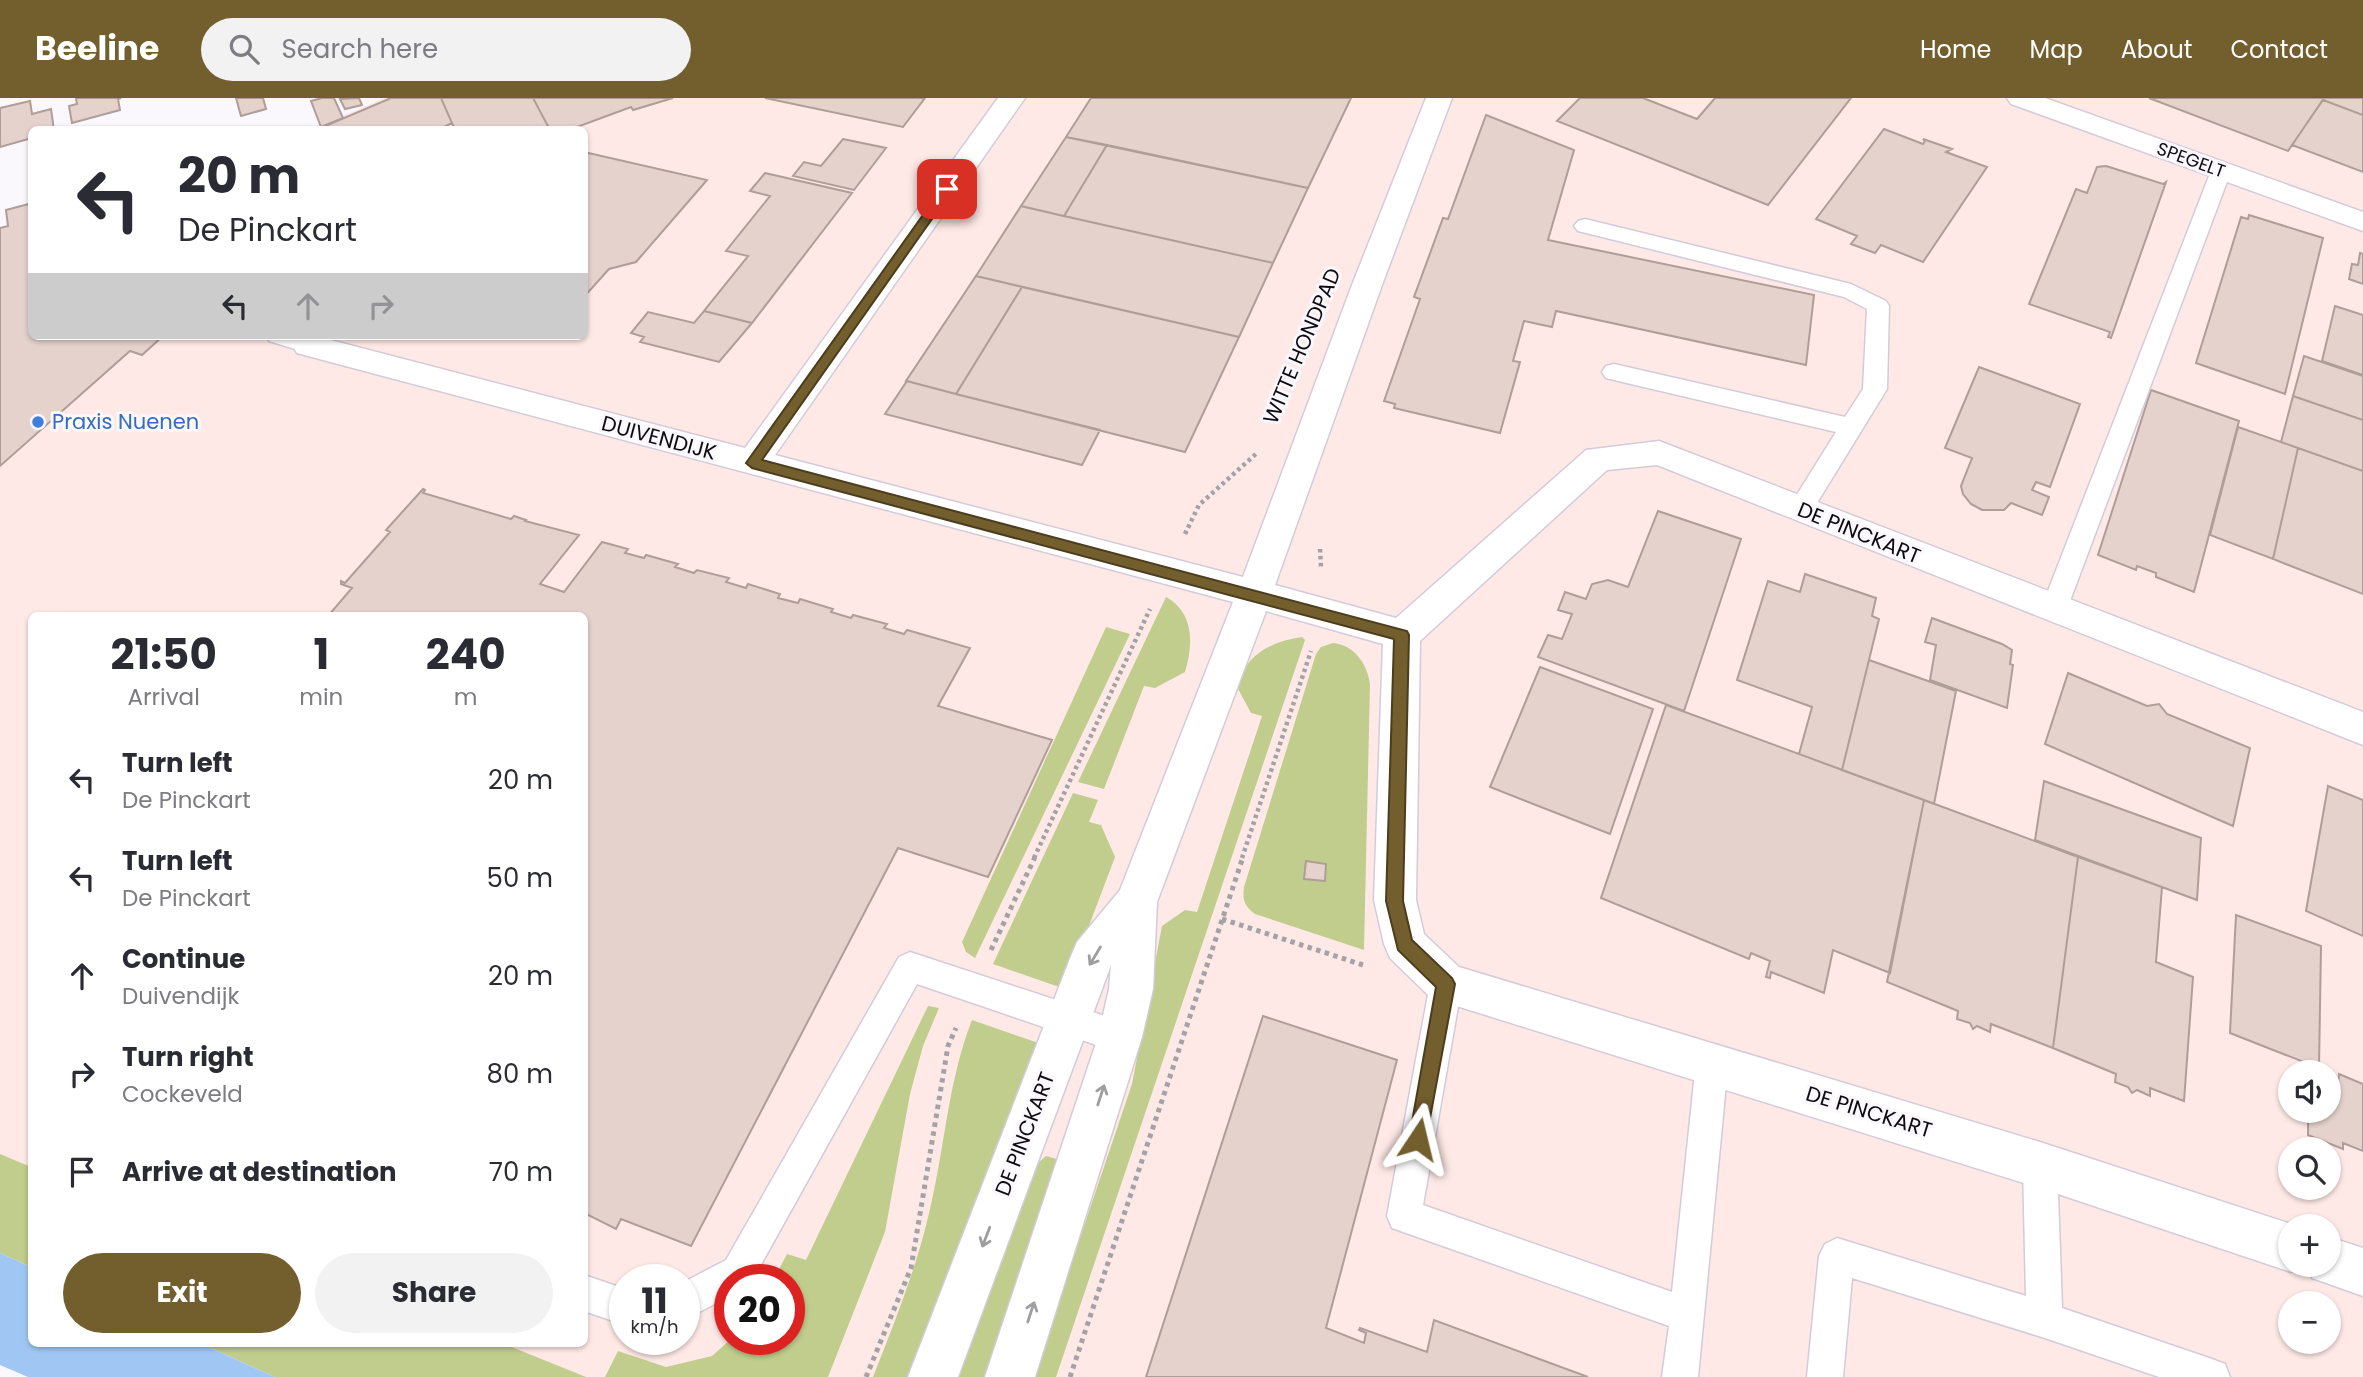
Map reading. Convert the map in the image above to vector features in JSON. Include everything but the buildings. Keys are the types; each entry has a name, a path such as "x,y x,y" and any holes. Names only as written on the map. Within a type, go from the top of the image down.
{"street":[{"path":"752,463 1012,98"},
{"name":"WITTE HONDPAD","path":"1254,594 1439,98"},
{"name":"SPEGELT","path":"2020,98 2363,222"},
{"name":"DUIVENDIJK","path":"292,340 1254,594"},
{"name":"DE PINCKART","path":"2278,1244 2040,1165 1446,984 1405,944 1395,901 1402,635 1598,459 1659,453 2363,729"},
{"path":"1254,594 1402,635"},
{"name":"DE PINCKART","path":"1010,1377 1120,1037 1130,989 1136,902 1254,594"},
{"name":"DE PINCKART","path":"933,1377 1092,956 1136,902"},
{"path":"2341,1265 2363,1272"}],"lane":[{"path":"2054,609 2221,171"},
{"path":"1585,226 1851,291 1878,306 1875,389 1800,509"},
{"path":"1614,372 1850,427"},
{"path":"700,1293 738,1272 910,967 1120,1037"},
{"path":"1446,984 1404,1216 1688,1315"},
{"path":"1680,1377 1712,1063"},
{"path":"2040,1165 2045,1320"},
{"path":"1825,1377 1837,1256 2045,1320 2212,1377"},
{"path":"588,1294 609,1302"}],"path":[{"name":"WITTE HONDPAD","path":"1168,571 1199,505 1257,454 1262,442"},
{"path":"1070,1377 1324,612"},
{"path":"1222,919 1341,960 1367,966"}],"shaded area":[{"path":"385,98 2363,98 2363,1377 513,1377 415,1347 588,1347 588,612 28,612 28,1228 0,1220 0,260 28,326 28,340 588,340 588,126 317,126"}],"green space":[{"path":"1166,597 1182,612 1187,621 1190,641 1185,672 1155,688 1144,686 1104,789 1078,782"},
{"path":"1106,627 1130,634 975,958 966,952 962,942"},
{"path":"1302,637 1305,640 1056,1377 1033,1377 1132,1084 1162,926 1185,910 1197,912 1262,716 1251,713 1237,687 1246,666 1253,658 1270,646"},
{"path":"1333,643 1347,647 1358,656 1366,669 1370,684 1364,950 1255,914 1247,906 1243,896 1316,654 1321,647"},
{"path":"1073,793 1098,800 1089,822 1101,825 1115,857 1065,989 993,964"},
{"path":"928,1006 939,1008 923,1046 910,1094 885,1232 828,1377 605,1377 616,1355 630,1355 666,1367 714,1354 805,1355 805,1264 782,1264 787,1254 806,1260"},
{"path":"972,1020 1044,1045 914,1377 873,1377 905,1294 925,1231 957,1066"},
{"path":"0,1154 28,1166 28,1266 0,1253"},
{"path":"1046,1156 1057,1159 1060,1163 987,1377 958,1377 1038,1163"},
{"path":"209,1347 511,1347 586,1377 275,1377"}],"water":[{"path":"0,1253 28,1266 28,1347 209,1347 275,1377 28,1377 0,1365"}],"place":[{"name":"Praxis Nuenen","path":"38,422"}],"route":[{"path":"947,189 752,463 1324,612 1402,635 1395,901 1405,944 1446,984 1418,1139"}]}
